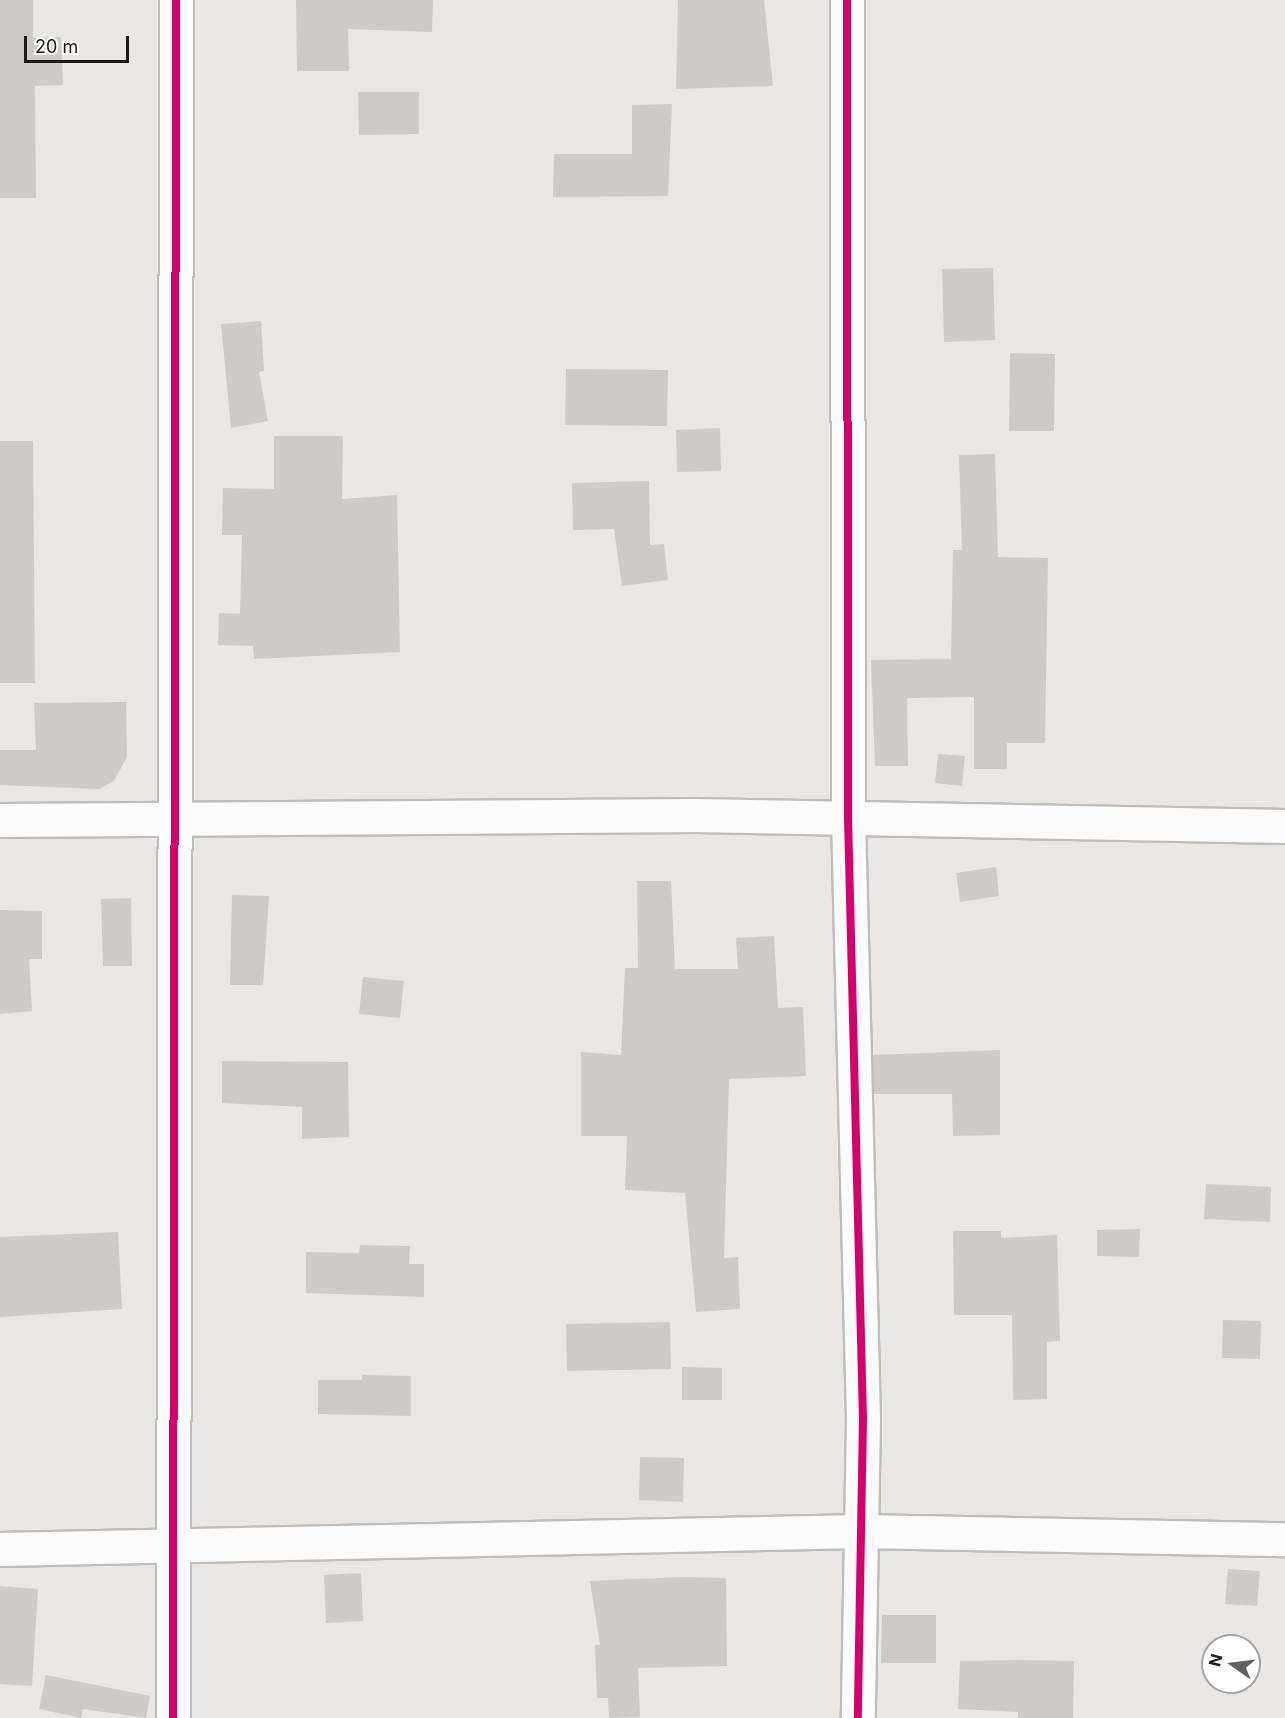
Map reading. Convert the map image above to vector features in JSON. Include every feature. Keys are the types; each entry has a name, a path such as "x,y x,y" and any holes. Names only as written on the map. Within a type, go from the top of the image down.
{"street":[{"path":"173,1718 177,819 177,0"},
{"path":"847,0 848,818 863,1418 858,1718"},
{"path":"0,820 848,818 1285,826"},
{"path":"0,1549 861,1531 1285,1539"}],"building":[{"path":"0,0 33,0 33,38 61,37 63,85 35,86 36,198 0,198"},
{"path":"296,0 433,0 432,32 348,29 349,71 297,71"},
{"path":"678,0 764,0 773,86 676,89"},
{"path":"358,92 419,92 419,134 359,135"},
{"path":"672,104 668,196 553,197 554,154 632,154 632,105"},
{"path":"993,268 995,340 944,342 942,269"},
{"path":"261,321 264,371 259,372 268,421 231,428 221,324"},
{"path":"1010,353 1055,354 1054,431 1009,431"},
{"path":"566,369 668,370 667,426 565,425"},
{"path":"720,428 721,471 677,472 676,430"},
{"path":"274,436 343,436 342,499 397,495 400,652 254,659 253,646 218,645 219,613 240,614 242,535 222,535 223,488 274,489"},
{"path":"0,441 33,441 35,683 0,683"},
{"path":"995,454 998,557 1048,558 1045,743 1007,743 1007,769 974,769 974,697 907,698 908,766 875,766 871,660 951,659 953,550 962,550 959,455"},
{"path":"649,481 650,545 664,544 668,580 622,586 614,529 573,530 572,483"},
{"path":"126,702 127,757 114,781 99,789 0,785 0,750 36,750 34,703"},
{"path":"938,754 965,756 962,786 935,783"},
{"path":"996,867 999,896 960,902 956,873"},
{"path":"637,881 671,881 675,969 738,969 736,938 774,936 778,1008 803,1007 806,1076 729,1079 724,1258 738,1257 740,1309 696,1312 685,1193 625,1190 627,1136 581,1136 581,1052 621,1055 625,968 638,968"},
{"path":"232,895 269,896 263,985 230,985"},
{"path":"131,898 132,966 103,966 101,899"},
{"path":"0,910 42,911 42,959 29,959 32,1011 0,1014"},
{"path":"363,977 404,981 400,1018 359,1014"},
{"path":"1000,1050 1000,1135 953,1136 952,1094 874,1094 873,1055"},
{"path":"222,1061 348,1062 349,1137 302,1139 302,1107 222,1103"},
{"path":"1206,1184 1271,1187 1270,1222 1204,1219"},
{"path":"1140,1229 1139,1257 1097,1256 1097,1230"},
{"path":"953,1231 1001,1231 1001,1238 1057,1235 1060,1341 1047,1342 1047,1399 1013,1400 1012,1315 954,1315"},
{"path":"118,1232 122,1309 0,1317 0,1237"},
{"path":"360,1245 410,1246 409,1264 424,1264 424,1297 306,1293 306,1252 359,1253"},
{"path":"1223,1320 1261,1321 1260,1359 1222,1358"},
{"path":"670,1322 671,1369 567,1371 566,1324"},
{"path":"682,1367 722,1368 722,1400 682,1400"},
{"path":"362,1375 411,1376 411,1416 318,1414 318,1380 362,1380"},
{"path":"640,1457 684,1458 683,1502 639,1500"},
{"path":"1228,1569 1260,1571 1257,1606 1225,1604"},
{"path":"361,1573 363,1621 326,1623 324,1575"},
{"path":"682,1577 726,1578 727,1666 638,1668 640,1717 609,1718 608,1698 597,1698 595,1645 600,1645 590,1581"},
{"path":"0,1586 38,1589 32,1686 0,1684"},
{"path":"882,1615 936,1615 936,1663 881,1663"},
{"path":"960,1661 1074,1661 1073,1718 1018,1718 1018,1712 958,1709"},
{"path":"46,1675 150,1696 146,1718 83,1709 81,1718 39,1709"}],"cycle path":[{"path":"173,1718 176,0"},
{"path":"847,0 848,818 863,1418 858,1718"}]}
